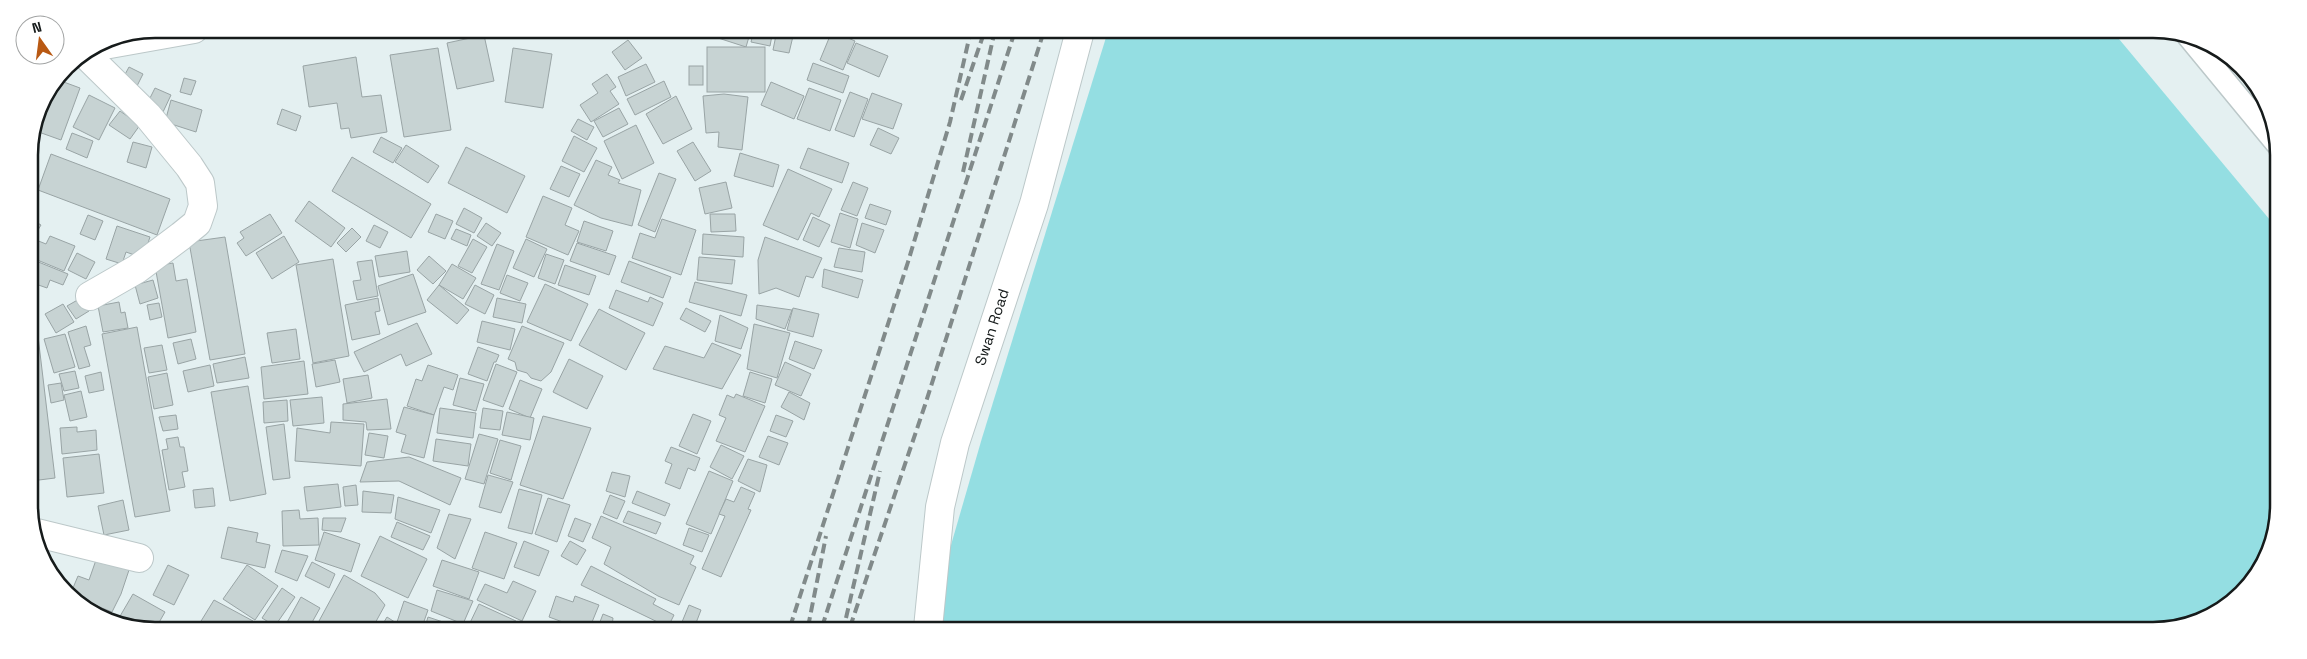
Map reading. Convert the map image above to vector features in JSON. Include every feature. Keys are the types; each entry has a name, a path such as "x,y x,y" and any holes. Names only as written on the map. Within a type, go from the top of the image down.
{"street":[{"path":"122,42 144,38"},
{"name":"Swan Road","path":"929,622 940,507 955,443 1034,204 1078,38"},
{"path":"88,57 148,116 190,166 200,183 203,206 196,222 181,236 137,269 90,296"},
{"path":"42,534 139,558"}],"lane":[{"path":"2197,46 2267,132"}],"shaded area":[{"path":"1106,38 2118,38 2270,220 2270,505 2266,535 2250,570 2230,593 2211,606 2183,618 2160,621 929,622 982,438"}],"building":[{"path":"470,38 485,38 494,81 457,89 447,43"},
{"path":"718,38 749,38 746,47"},
{"path":"752,38 772,38 770,46 751,42"},
{"path":"775,38 793,38 789,53 773,50"},
{"path":"829,38 848,38 855,41 843,70 820,60"},
{"path":"628,40 642,58 625,70 612,52"},
{"path":"856,43 888,56 879,77 847,63"},
{"path":"707,47 765,47 765,92 707,92"},
{"path":"438,48 451,130 404,137 390,55"},
{"path":"513,48 552,54 543,108 505,102"},
{"path":"356,57 362,97 381,95 387,132 351,138 349,128 341,129 337,103 309,107 303,66"},
{"path":"813,63 849,76 843,93 807,80"},
{"path":"646,64 655,82 626,96 618,77"},
{"path":"689,66 703,66 703,85 689,85"},
{"path":"129,67 143,74 136,88 122,80"},
{"path":"607,74 616,87 610,91 619,104 591,122 580,105 598,93 592,84"},
{"path":"184,78 196,81 191,95 180,92"},
{"path":"664,81 671,97 635,115 627,99"},
{"path":"63,82 80,88 61,140 40,132 46,110"},
{"path":"771,82 804,96 794,119 761,105"},
{"path":"155,88 171,95 163,112 147,104"},
{"path":"809,88 841,100 830,131 797,119"},
{"path":"850,92 868,99 854,137 835,130"},
{"path":"872,93 902,104 893,129 862,119"},
{"path":"724,94 748,97 742,150 718,147 719,132 706,133 703,96"},
{"path":"89,95 115,108 99,140 73,127"},
{"path":"676,96 692,129 663,144 646,114"},
{"path":"171,100 202,110 196,132 165,122"},
{"path":"619,108 628,124 603,137 594,121"},
{"path":"282,109 301,116 296,131 277,124"},
{"path":"120,111 140,125 130,139 109,125"},
{"path":"578,119 594,127 587,140 571,131"},
{"path":"636,125 654,163 622,179 604,141"},
{"path":"878,128 899,138 891,154 870,145"},
{"path":"72,133 93,141 87,158 66,149"},
{"path":"574,136 597,148 584,172 562,161"},
{"path":"381,137 402,148 393,163 373,152"},
{"path":"133,142 152,147 146,168 127,162"},
{"path":"693,142 711,171 695,181 677,151"},
{"path":"406,145 439,166 428,183 395,162"},
{"path":"466,147 525,176 507,213 448,183"},
{"path":"808,148 849,163 842,183 800,168"},
{"path":"740,153 779,165 773,187 734,176"},
{"path":"51,154 170,199 157,235 38,190"},
{"path":"352,157 431,204 411,238 332,191"},
{"path":"596,160 612,167 608,175 620,180 618,183 641,190 632,226 601,218 574,205"},
{"path":"561,166 580,174 569,197 550,189"},
{"path":"788,169 832,189 819,217 811,213 798,240 763,225"},
{"path":"659,173 676,179 655,232 638,225"},
{"path":"726,182 732,208 705,214 699,188"},
{"path":"853,182 868,188 857,216 841,210"},
{"path":"543,196 572,208 565,225 579,231 568,255 526,237"},
{"path":"309,201 345,228 331,247 295,221"},
{"path":"870,204 891,211 886,225 865,218"},
{"path":"464,208 482,218 474,233 456,224"},
{"path":"840,213 858,219 850,248 831,242"},
{"path":"270,214 282,233 246,256 237,243 244,238 240,232"},
{"path":"436,214 453,221 445,239 428,232"},
{"path":"710,214 735,214 736,231 711,232"},
{"path":"88,215 103,221 95,240 80,234"},
{"path":"813,217 830,225 819,247 803,240"},
{"path":"662,219 696,230 681,275 632,258 640,233 655,238"},
{"path":"584,221 613,231 606,251 577,242"},
{"path":"486,223 501,233 492,246 477,236"},
{"path":"862,223 884,230 875,253 856,245"},
{"path":"374,225 388,232 380,248 366,241"},
{"path":"117,226 150,237 143,258 126,252 122,264 106,259"},
{"path":"352,228 361,237 346,252 337,243"},
{"path":"456,229 471,235 467,246 451,239"},
{"path":"703,234 744,237 743,257 702,254"},
{"path":"50,236 75,246 64,271 38,260 38,241 46,244"},
{"path":"284,236 299,262 272,279 256,253"},
{"path":"225,237 245,354 210,360 189,242"},
{"path":"765,237 822,258 813,278 806,276 799,297 776,288 759,294 758,260"},
{"path":"473,239 487,247 472,273 458,266"},
{"path":"526,239 547,249 534,277 513,268"},
{"path":"577,243 616,256 609,275 570,261"},
{"path":"497,244 514,251 499,290 481,284"},
{"path":"839,248 865,252 862,272 834,267"},
{"path":"407,251 410,272 379,277 375,256"},
{"path":"77,253 95,262 86,279 68,270"},
{"path":"546,254 564,260 555,284 538,278"},
{"path":"429,256 446,271 433,284 417,270"},
{"path":"699,257 735,260 732,284 697,280"},
{"path":"333,259 349,356 313,363 296,265"},
{"path":"372,260 378,296 357,300 353,281 361,280 357,262"},
{"path":"629,261 671,277 663,298 621,282"},
{"path":"38,262 68,274 63,285 50,280 47,288 38,285"},
{"path":"173,263 176,281 187,279 196,332 168,338 155,266"},
{"path":"452,264 476,278 463,299 439,285"},
{"path":"565,265 596,276 589,295 558,285"},
{"path":"824,269 863,280 858,298 822,287"},
{"path":"413,274 426,312 388,325 378,286"},
{"path":"507,275 528,283 520,301 500,293"},
{"path":"153,280 158,298 140,304 135,285"},
{"path":"695,282 747,295 741,316 689,302"},
{"path":"545,284 588,304 571,341 527,322"},
{"path":"439,285 469,310 457,324 427,300"},
{"path":"475,285 494,295 485,314 465,304"},
{"path":"616,290 648,302 650,297 663,303 653,326 609,308"},
{"path":"81,298 89,311 76,319 67,306"},
{"path":"378,298 380,311 375,312 380,334 352,340 345,305"},
{"path":"497,298 526,304 522,323 493,317"},
{"path":"119,302 121,313 125,312 128,328 103,332 98,306"},
{"path":"159,303 162,317 150,320 147,305"},
{"path":"63,304 74,322 56,333 45,314"},
{"path":"757,305 792,310 785,329 756,319"},
{"path":"686,308 711,321 705,332 680,319"},
{"path":"793,308 819,314 813,337 787,330"},
{"path":"599,309 645,333 626,370 579,345"},
{"path":"720,315 748,328 741,349 715,341"},
{"path":"482,321 515,329 510,350 477,342"},
{"path":"417,323 432,354 406,366 401,354 364,372 354,352"},
{"path":"754,324 790,333 777,378 747,369"},
{"path":"86,326 91,345 84,347 90,366 79,369 68,332"},
{"path":"522,326 564,343 551,372 541,381 517,370 515,362 508,359"},
{"path":"137,327 170,511 135,517 102,334"},
{"path":"296,329 300,359 272,363 267,333"},
{"path":"65,334 75,367 54,373 44,339"},
{"path":"38,336 55,478 38,480"},
{"path":"191,339 196,359 178,364 173,343"},
{"path":"795,341 822,350 814,369 789,359"},
{"path":"712,343 741,355 722,389 653,369 665,346 704,358"},
{"path":"162,345 167,370 149,373 144,348"},
{"path":"478,347 499,355 496,362 494,362 487,381 468,374"},
{"path":"245,357 249,378 217,383 213,364"},
{"path":"569,359 603,376 587,409 553,392"},
{"path":"335,360 340,382 316,387 312,364"},
{"path":"304,361 308,394 264,399 261,367"},
{"path":"785,362 811,374 801,396 775,385"},
{"path":"496,364 517,372 503,407 483,400"},
{"path":"210,365 214,386 188,392 183,371"},
{"path":"428,365 458,375 453,390 444,387 434,415 407,406 416,379 422,381"},
{"path":"75,371 79,388 64,391 59,374"},
{"path":"101,372 104,390 89,393 85,376"},
{"path":"750,372 772,379 765,403 743,396"},
{"path":"167,373 173,405 154,409 148,377"},
{"path":"368,375 372,398 347,403 343,379"},
{"path":"460,378 484,384 476,411 453,405"},
{"path":"520,380 542,389 530,418 509,409"},
{"path":"61,383 64,400 51,403 48,385"},
{"path":"248,386 266,494 230,501 211,392"},
{"path":"81,391 87,417 70,421 64,395"},
{"path":"789,392 810,403 804,420 781,407"},
{"path":"736,394 765,406 745,452 716,441 726,418 719,415 727,395 734,398"},
{"path":"322,397 324,423 293,426 290,400"},
{"path":"387,399 391,429 367,430 366,422 343,420 343,404"},
{"path":"287,400 288,421 264,423 263,402"},
{"path":"404,407 434,415 424,458 401,452 406,435 396,432"},
{"path":"440,408 476,413 473,438 437,433"},
{"path":"483,408 503,411 500,430 480,428"},
{"path":"507,412 534,418 530,440 502,435"},
{"path":"693,414 711,421 697,454 679,446"},
{"path":"176,415 178,429 163,431 159,417"},
{"path":"776,415 793,421 786,437 770,431"},
{"path":"543,416 591,428 563,499 520,485"},
{"path":"331,422 364,424 361,466 295,461 297,428 330,433"},
{"path":"284,424 290,478 273,480 266,427"},
{"path":"77,427 77,432 96,430 97,450 62,454 60,428"},
{"path":"369,433 388,436 384,458 365,455"},
{"path":"479,434 498,439 484,484 465,479"},
{"path":"768,436 788,443 779,465 759,457"},
{"path":"178,437 180,447 184,447 188,471 182,472 185,487 169,490 162,450 168,449 166,439"},
{"path":"436,439 471,444 468,466 433,461"},
{"path":"500,440 521,446 511,480 490,473"},
{"path":"721,445 744,456 732,479 710,467"},
{"path":"671,447 700,458 695,471 688,468 680,489 665,483 672,464 665,461"},
{"path":"99,454 104,493 67,497 63,458"},
{"path":"409,457 461,478 450,505 399,481 360,482 367,462"},
{"path":"748,459 767,465 760,492 738,481"},
{"path":"709,471 733,481 711,534 686,524"},
{"path":"612,472 630,476 625,497 606,491"},
{"path":"488,475 513,482 501,513 479,507"},
{"path":"338,484 341,507 307,511 304,487"},
{"path":"356,485 358,505 345,506 343,487"},
{"path":"741,487 755,493 748,509 751,510 721,577 702,569 725,516 719,514 726,499 734,502"},
{"path":"213,488 215,506 195,508 193,490"},
{"path":"519,489 542,495 532,534 508,528"},
{"path":"363,491 394,495 391,513 362,512"},
{"path":"637,491 670,504 665,516 632,503"},
{"path":"610,495 625,501 617,519 603,513"},
{"path":"398,497 440,510 431,533 395,519"},
{"path":"548,498 570,505 557,542 535,534"},
{"path":"123,500 129,530 104,535 98,506"},
{"path":"299,510 300,519 318,518 319,545 283,546 282,511"},
{"path":"628,511 661,523 656,534 623,522"},
{"path":"449,514 471,519 455,559 437,548"},
{"path":"601,516 694,556 690,564 696,567 679,605 658,596 604,564 611,547 592,538"},
{"path":"323,518 346,518 341,532 322,530"},
{"path":"575,518 591,524 583,542 568,536"},
{"path":"397,522 430,536 423,550 391,537"},
{"path":"228,527 258,533 256,542 270,545 265,568 221,558"},
{"path":"689,528 709,535 702,552 683,545"},
{"path":"324,532 360,544 351,572 315,560"},
{"path":"485,532 517,543 504,579 472,568"},
{"path":"380,536 427,559 408,598 361,576"},
{"path":"524,541 549,551 539,576 514,567"},
{"path":"570,541 586,550 577,565 561,556"},
{"path":"282,550 308,556 297,581 275,572"},
{"path":"96,560 129,570 121,594 112,612 94,605 73,588 78,576 89,580"},
{"path":"442,560 479,572 469,599 433,586"},
{"path":"312,562 335,574 329,588 305,576"},
{"path":"168,565 189,575 174,605 153,595"},
{"path":"247,565 278,586 255,620 223,599"},
{"path":"591,566 656,599 653,604 674,615 671,622 657,622 581,585"},
{"path":"344,575 375,593 385,605 376,622 319,621"},
{"path":"513,581 536,591 522,621 477,600 485,584 507,593"},
{"path":"282,588 295,597 278,622 268,622 262,618"},
{"path":"437,590 473,601 464,622 458,622 431,611"},
{"path":"133,594 165,612 159,622 139,621 120,617"},
{"path":"556,596 573,602 575,596 599,605 592,622 562,622 549,617"},
{"path":"301,597 320,608 312,622 287,622"},
{"path":"214,600 253,621 252,622 200,622"},
{"path":"404,601 428,610 424,622 397,622"},
{"path":"479,604 516,621 516,622 470,622"},
{"path":"689,605 701,610 696,622 682,622"},
{"path":"603,614 613,618 613,622 600,622"},
{"path":"387,617 395,622 384,622"},
{"path":"428,617 443,622 427,622"}],"railway":[{"path":"792,622 908,262 950,122 969,38"},
{"path":"961,100 982,38"},
{"path":"963,172 993,38"},
{"path":"824,622 1013,38"},
{"path":"852,622 925,405 1042,38"},
{"path":"846,618 880,471"},
{"path":"809,622 826,536"}]}
